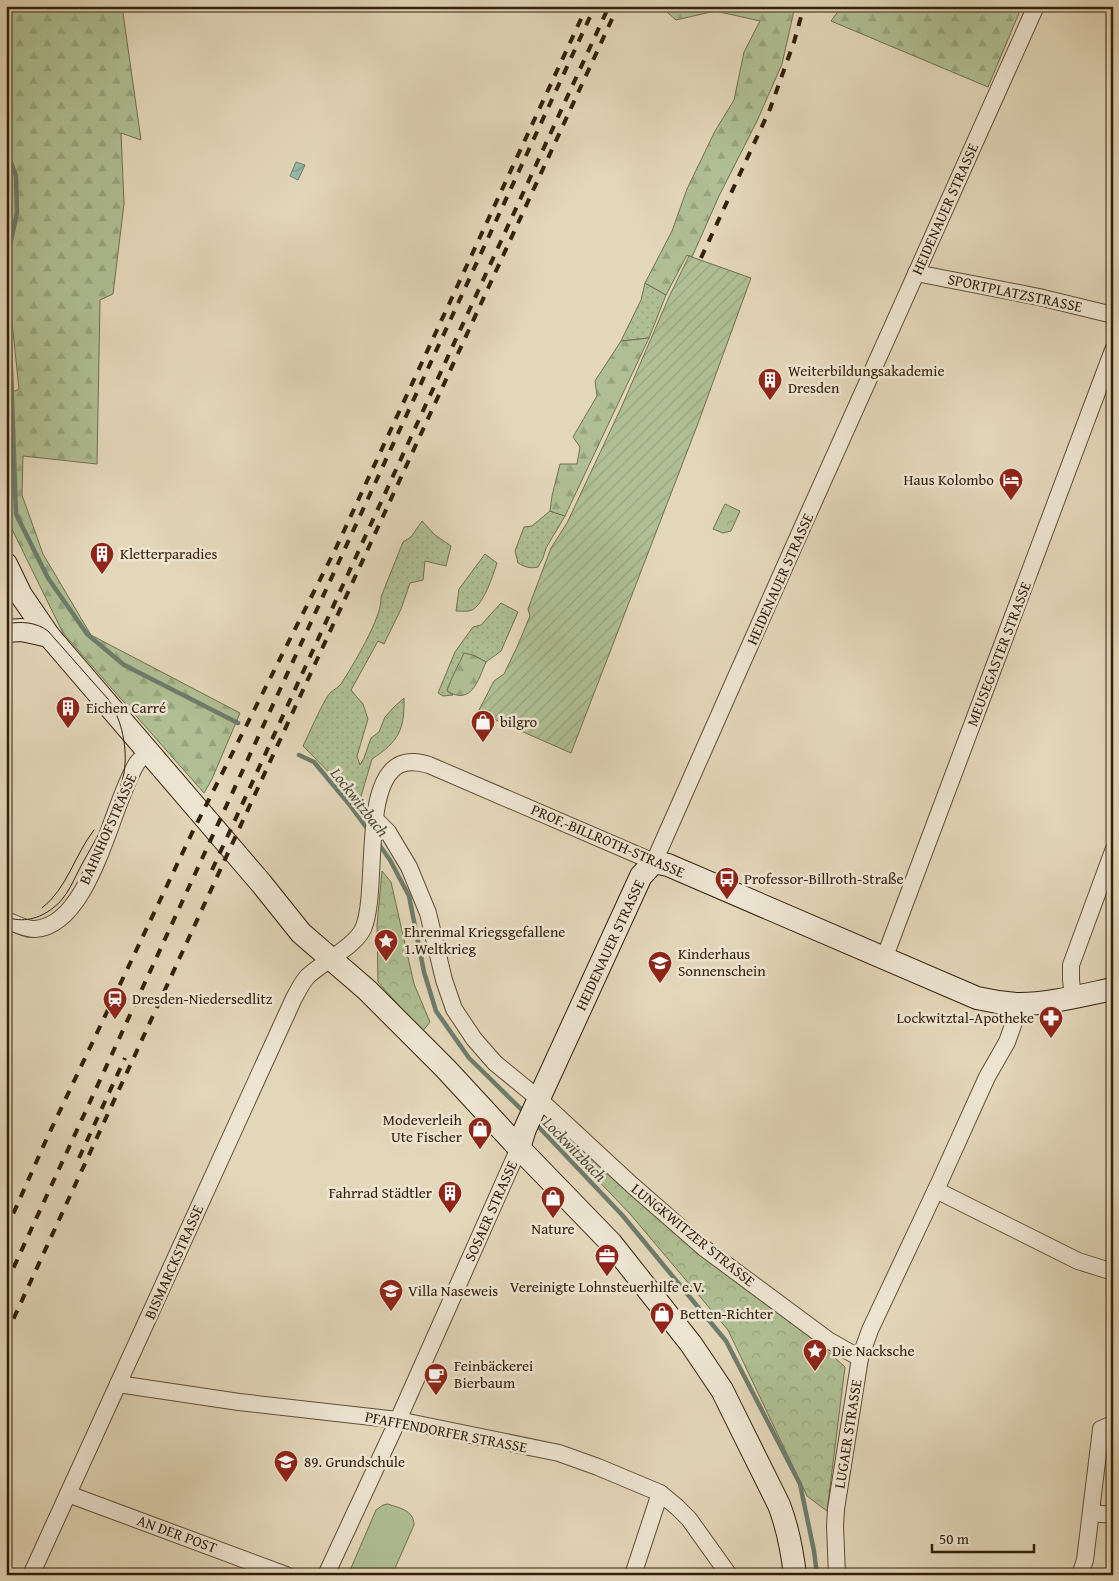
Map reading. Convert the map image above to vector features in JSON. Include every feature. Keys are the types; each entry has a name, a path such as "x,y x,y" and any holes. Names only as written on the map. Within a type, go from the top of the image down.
{"street":[{"name":"HEIDENAUER STRASSE","path":"522,1139 641,876 654,862 788,556 1036,6"},
{"name":"SPORTPLATZSTRASSE","path":"916,273 1039,297 1113,315"},
{"name":"MEUSEGASTER STRASSE","path":"884,959 1113,350"},
{"path":"11,586 49,636 301,933 366,990 445,1068 522,1139 642,1281 691,1344 722,1390 782,1514 791,1542 795,1575"},
{"path":"6,631 22,630 49,636"},
{"name":"BAHNHOFSTRASSE","path":"6,920 33,930 51,926 72,908 101,853 120,800 137,763 148,752"},
{"name":"PROF.-BILLROTH-STRASSE","path":"330,959 358,938 363,929 369,902 371,861 380,792 390,772 398,765 408,762 419,762 654,862 668,865 977,998 1017,1004"},
{"name":"LUNGKWITZER STRASSE","path":"375,822 388,832 409,867 428,912 444,980 454,1009 474,1039 495,1063 537,1103 704,1248 828,1340 860,1358"},
{"path":"1073,997 1071,965 1113,851"},
{"name":"BISMARCKSTRASSE","path":"31,1575 294,998 308,976 330,959"},
{"path":"1017,1004 1073,997 1113,989"},
{"name":"LUGAER STRASSE","path":"837,1575 836,1509 860,1358 870,1330 987,1077 1007,1042 1017,1004"},
{"name":"SOSAER STRASSE","path":"326,1575 398,1420 522,1139"},
{"path":"936,1190 1078,1261 1113,1272"},
{"name":"PFAFFENDORFER STRASSE","path":"118,1384 239,1402 398,1420 559,1453 598,1466 660,1493 678,1507 689,1519 729,1575"},
{"path":"1080,1575 1085,1560 1101,1429 1113,1424"},
{"path":"633,1575 660,1493"},
{"name":"AN DER POST","path":"68,1494 286,1575"},
{"path":"1091,1513 1113,1515"}],"green space":[{"path":"6,6 122,6 141,140 121,133 124,204 113,294 100,300 97,464 23,456 22,495 43,554 91,635 240,713 212,779 204,793 63,633 6,517 6,395 19,389 6,265"},
{"path":"660,6 795,6 782,64 757,121 719,196 692,257 687,255 666,295 645,283 672,231 687,189 715,131 734,100 744,52 760,21 715,11 676,20"},
{"path":"842,6 1022,6 988,87 831,21"},
{"path":"689,256 751,278 697,426 571,753 478,712 494,681 504,674 517,647 530,616 528,609 551,548 567,523"},
{"path":"645,283 666,295 649,338 621,341 641,300"},
{"path":"649,338 565,516 550,511 560,464 577,464 580,447 573,437 597,396 595,381 621,341"},
{"path":"725,504 740,511 731,531 723,533 713,529"},
{"path":"550,511 565,516 546,548 538,567 532,568 518,563 515,551 524,527 532,526"},
{"path":"422,521 435,535 451,546 446,566 425,561 423,580 410,583 401,609 384,644 378,641 351,690 363,704 368,719 357,756 360,765 371,738 379,732 385,717 404,698 403,719 398,734 388,747 372,759 359,803 303,746 327,697 341,684 366,641 377,616 381,597 403,542 411,537"},
{"path":"485,554 497,563 484,596 472,610 456,611 459,589"},
{"path":"501,603 518,612 501,651 486,662 473,655 451,681 447,691 453,695 443,696 438,693 455,652 473,627 481,625"},
{"path":"464,653 473,655 486,662 473,689 463,695 456,695 447,691"},
{"path":"382,871 391,882 414,984 430,1022 422,1032 378,982 377,925"},
{"path":"558,1125 813,1338 845,1367 827,1511 807,1496 728,1330 631,1215 551,1131"},
{"path":"388,1504 409,1513 414,1525 392,1575 348,1575 376,1510"}],"water":[{"path":"296,162 305,165 298,180 290,176"}],"waterway":[{"name":"Lockwitzbach","path":"6,17 10,6"},
{"name":"Lockwitzbach","path":"6,149 16,176 17,213 6,264"},
{"name":"Lockwitzbach","path":"6,298 10,341 16,514 48,578 87,634 124,665 238,723"},
{"name":"Lockwitzbach","path":"299,755 314,762 369,831"},
{"name":"Lockwitzbach","path":"378,843 390,860 409,896 424,972 436,1011 469,1058 524,1112"},
{"name":"Lockwitzbach","path":"535,1123 623,1216 726,1341 800,1484 817,1575"}],"tram line":[{"path":"6,624 28,623 48,631 108,699 117,716 123,734 125,754 124,773 112,808 70,888 62,899 48,912 31,919 19,920 6,917"},
{"path":"42,908 58,891 94,830"}],"railway":[{"path":"6,1230 47,1138 192,833 336,548 587,6"},
{"path":"6,1284 595,6"},
{"path":"212,870 609,6"},
{"path":"6,1335 618,6"},
{"path":"701,258 770,109 794,42 804,6"},
{"path":"79,1158 125,1058"}],"place":[{"name":"Weiterbildungsakademie Dresden","path":"770,401"},
{"name":"Haus Kolombo","path":"1011,501"},
{"name":"Kletterparadies","path":"102,575"},
{"name":"Eichen Carré","path":"68,729"},
{"name":"bilgro","path":"483,743"},
{"name":"Professor-Billroth-Straße","path":"727,900"},
{"name":"Ehrenmal Kriegsgefallene 1.Weltkrieg","path":"386,962"},
{"name":"Kinderhaus Sonnenschein","path":"660,984"},
{"name":"Dresden-Niedersedlitz","path":"115,1020"},
{"name":"Lockwitztal-Apotheke","path":"1051,1039"},
{"name":"Modeverleih Ute Fischer","path":"480,1150"},
{"name":"Fahrrad Städtler","path":"450,1214"},
{"name":"Nature","path":"553,1219"},
{"name":"Vereinigte Lohnsteuerhilfe e.V.","path":"607,1277"},
{"name":"Villa Naseweis","path":"391,1312"},
{"name":"Betten-Richter","path":"662,1335"},
{"name":"Die Nacksche","path":"815,1372"},
{"name":"Feinbäckerei Bierbaum","path":"436,1396"},
{"name":"89. Grundschule","path":"286,1483"}]}
